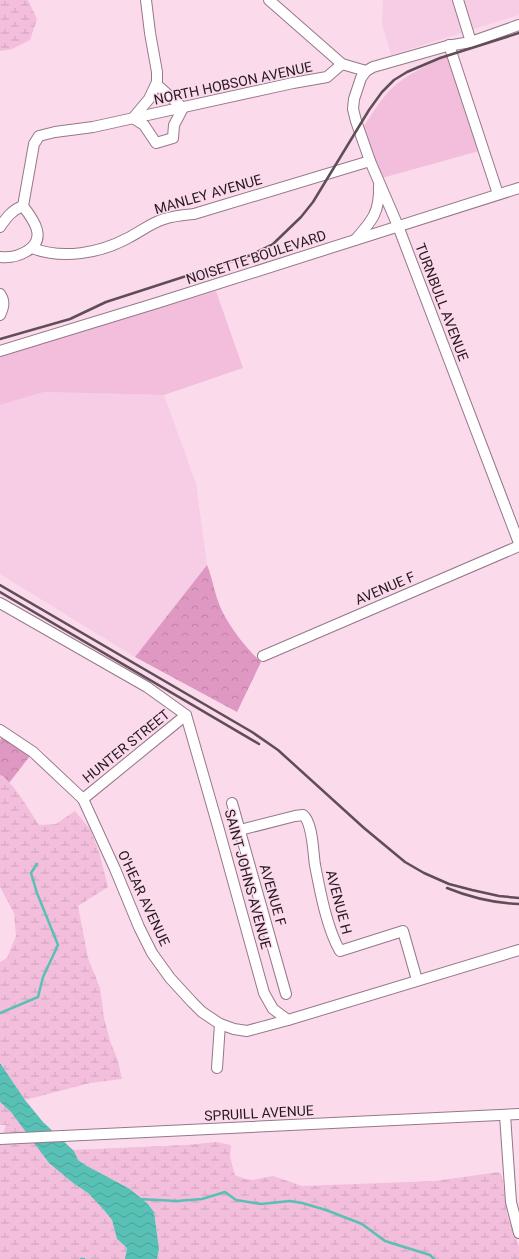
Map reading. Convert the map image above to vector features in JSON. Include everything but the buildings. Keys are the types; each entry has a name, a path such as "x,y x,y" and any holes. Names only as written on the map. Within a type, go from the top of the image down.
{"street":[{"path":"146,0 157,72 156,84 148,99 133,118 144,124 156,143 173,138 174,125 183,108 156,84"},
{"path":"269,0 342,64 366,71 373,67 449,45 471,42 519,25"},
{"path":"458,0 471,42"},
{"path":"449,45 498,194"},
{"name":"NORTH HOBSON AVENUE","path":"23,206 34,144 39,136 55,132 93,127 293,83 327,77 342,64"},
{"name":"TURNBULL AVENUE","path":"366,71 357,87 354,99 353,109 356,121 370,161 398,226 519,545"},
{"name":"MANLEY AVENUE","path":"32,248 54,254 82,254 114,244 165,219 194,214 370,161"},
{"path":"354,240 374,217 380,192 379,182"},
{"name":"NOISETTE BOULEVARD","path":"0,351 519,188"},
{"path":"0,227 9,214 16,208 23,206 33,219 37,229 37,242 32,248 22,254 6,258 0,257"},
{"path":"0,294 4,306 0,315"},
{"name":"AVENUE F","path":"263,656 519,545"},
{"path":"0,603 147,687 186,715"},
{"name":"HUNTER STREET","path":"83,799 186,715"},
{"name":"SAINT JOHNS AVENUE","path":"186,715 220,830 264,993 273,1009 288,1020"},
{"name":"O'HEAR AVENUE","path":"0,730 33,752 83,799 115,869 139,927 152,953 170,978 192,1002 202,1012 220,1024 234,1029 247,1031 288,1020"},
{"name":"AVENUE F","path":"232,802 286,994"},
{"name":"AVENUE H","path":"240,830 303,815 310,827 316,865 330,928 340,951 403,931 416,980"},
{"path":"288,1020 519,950"},
{"path":"217,1068 220,1024"},
{"name":"SPRUILL AVENUE","path":"0,1139 519,1114"},
{"path":"505,1115 511,1202 519,1232"}],"shaded area":[{"path":"383,0 519,0 519,15 391,55 382,23"},
{"path":"44,392 164,395 196,484 207,565 135,657 0,574 0,405"}],"green space":[{"path":"0,0 28,0 37,19 30,40 12,49 0,51"},
{"path":"448,55 479,151 382,178 363,127 391,89 418,70"},
{"path":"216,291 243,368 164,395 44,392 0,405 0,356"},
{"path":"207,565 221,609 230,626 242,642 261,662 237,712 135,657"},
{"path":"2,737 30,756 9,783 0,775 0,740"},
{"path":"0,775 5,778 16,790 39,825 56,824 75,811 90,829 99,852 108,887 78,906 88,958 100,988 104,1018 110,1041 118,1061 122,1079 90,1083 25,1100 0,1063 0,962 7,958 16,936 14,913 0,887"},
{"path":"0,1102 11,1112 35,1143 65,1176 88,1193 112,1220 117,1239 127,1248 125,1259 0,1259 0,1139 6,1125 0,1125"},
{"path":"216,1142 231,1145 230,1157 235,1175 253,1180 273,1176 302,1186 435,1181 499,1172 502,1175 507,1213 519,1247 519,1259 157,1259 159,1249 154,1212 148,1204 130,1189 78,1160 72,1150 186,1145"}],"water":[{"path":"0,1063 25,1100 43,1122 74,1151 78,1160 130,1189 148,1204 154,1212 159,1249 157,1259 125,1259 127,1248 117,1239 112,1220 88,1193 73,1183 49,1163 11,1112 0,1102"}],"waterway":[{"path":"0,1013 38,997 43,977 58,945 37,893 31,873 37,864"},
{"path":"138,1199 177,1201 202,1199 225,1192 236,1200 261,1204 290,1201 302,1203 326,1210 362,1224 385,1241 430,1255 434,1259"}],"railway":[{"path":"0,339 70,319 106,302 251,255 273,244 301,217 313,202 369,110 382,92 394,80 407,72 440,58 519,33"},
{"path":"0,585 252,732 278,750 364,828 405,862 424,873 449,884 499,896 519,898"},
{"path":"0,592 259,744"},
{"path":"447,888 482,899 519,904"}]}
